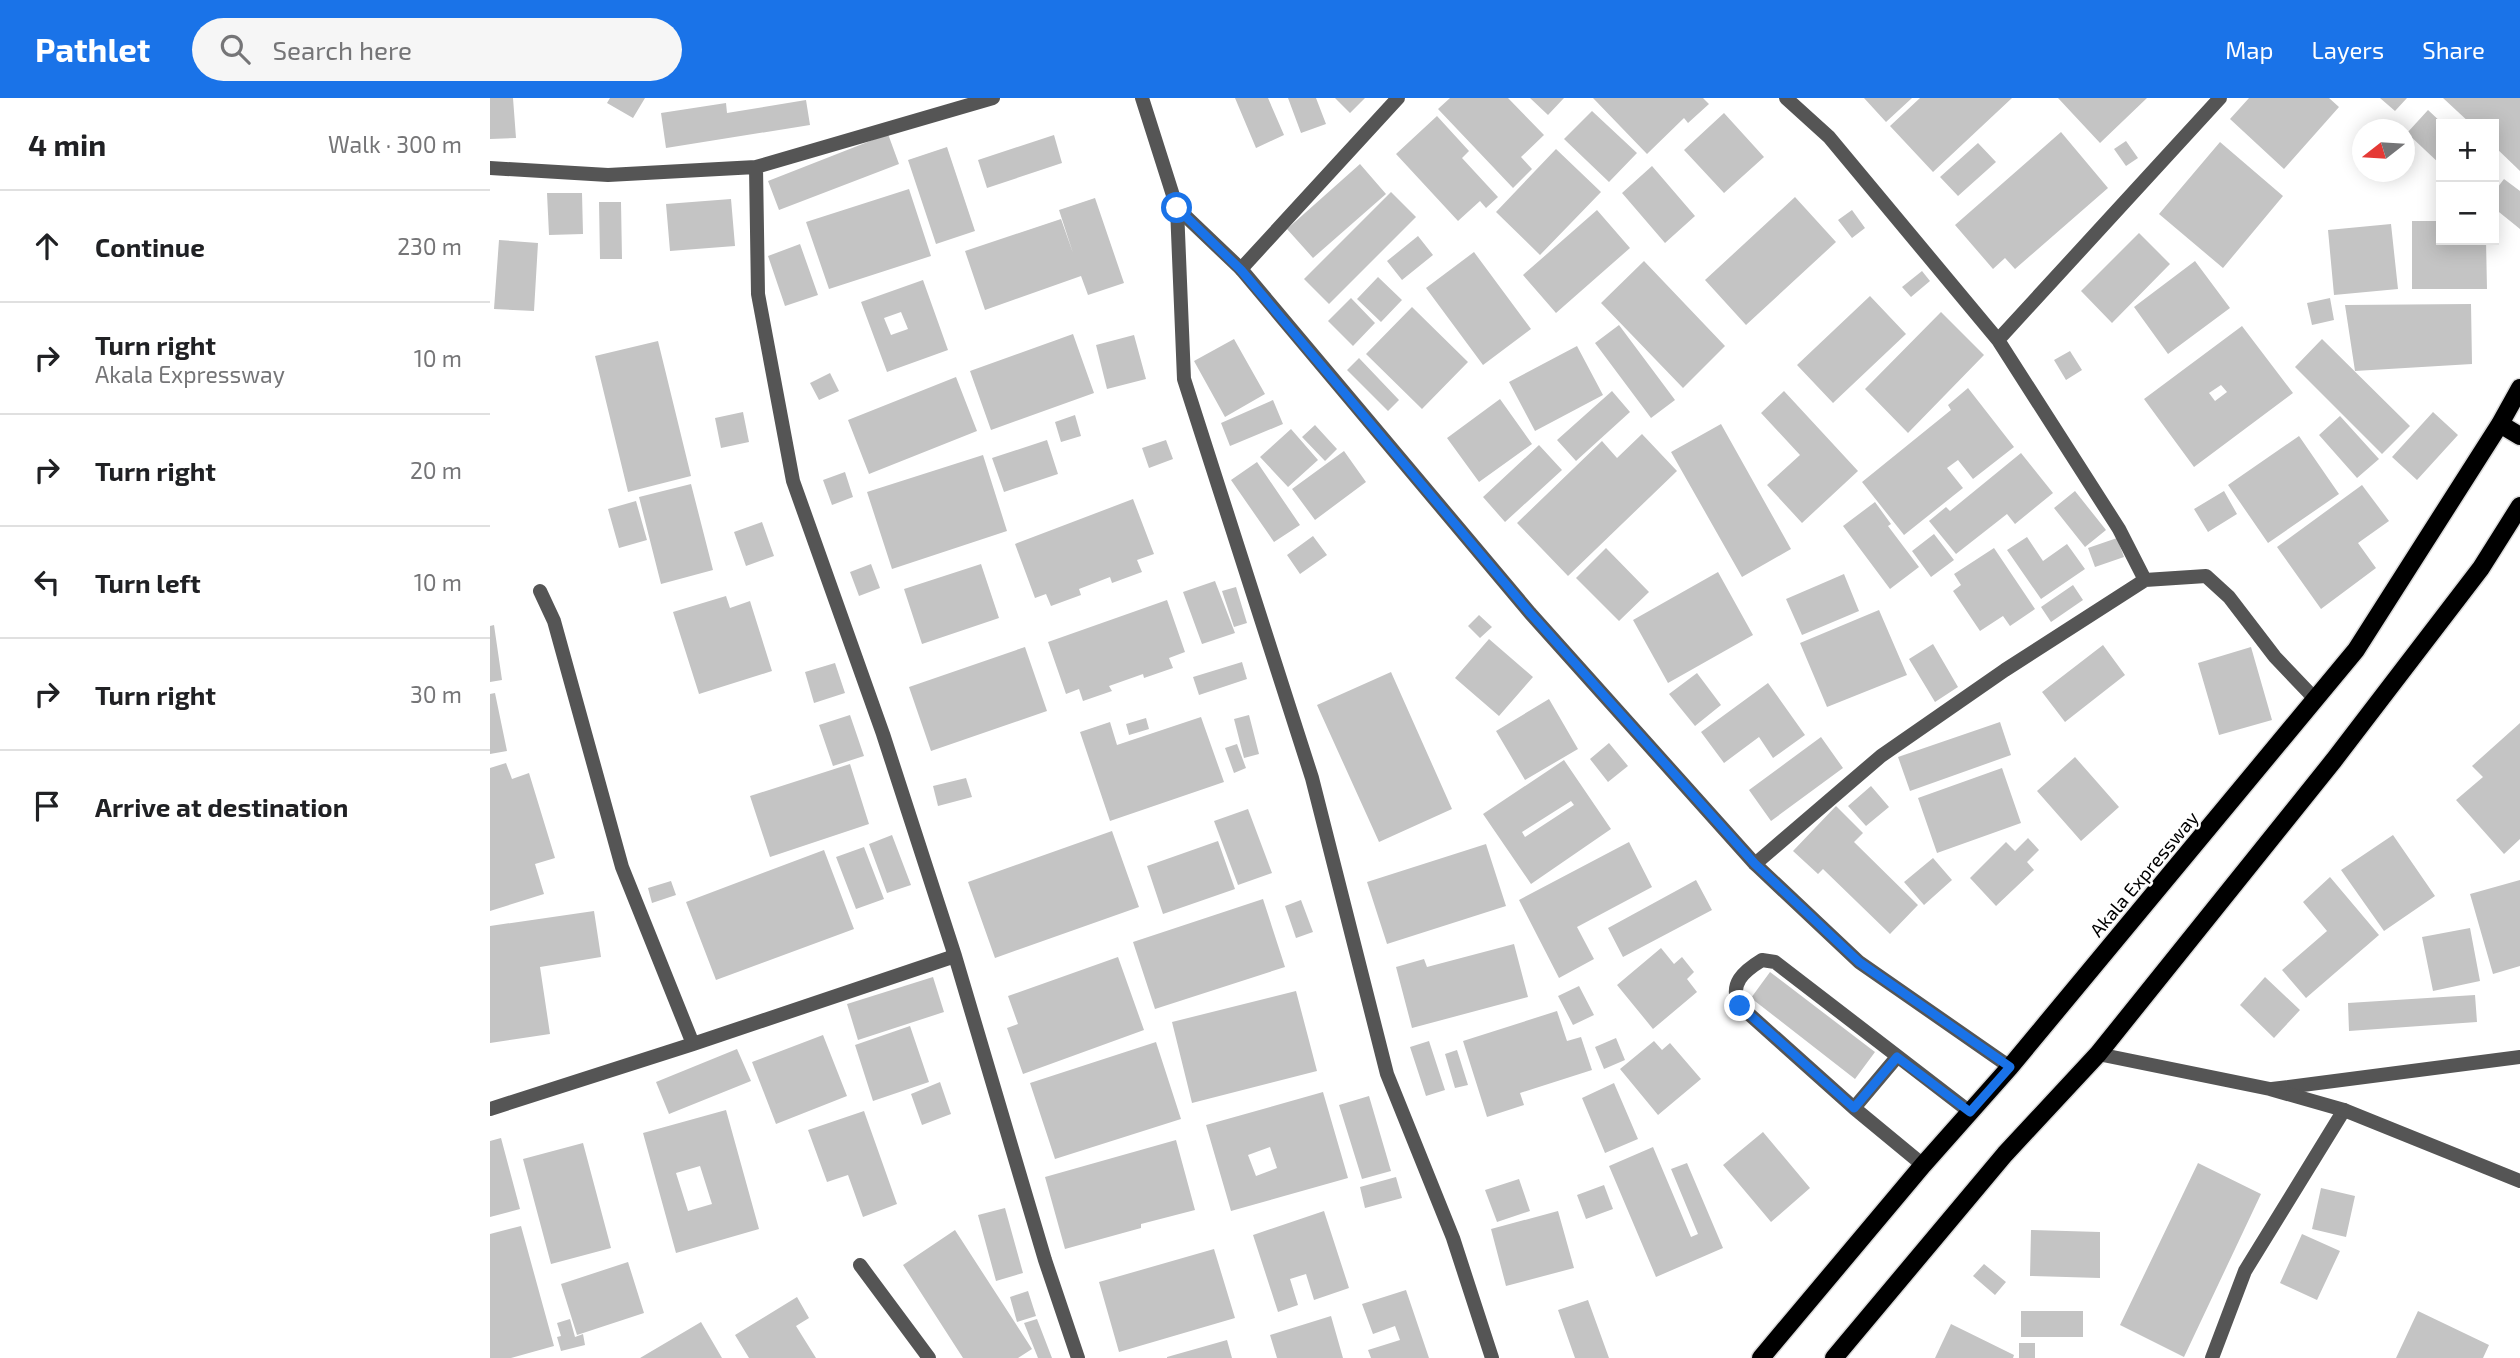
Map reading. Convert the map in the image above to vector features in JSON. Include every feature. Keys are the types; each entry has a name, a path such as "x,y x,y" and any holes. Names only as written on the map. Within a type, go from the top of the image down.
{"main road":[{"name":"Akala Expressway","path":"1761,1358 1923,1165 2010,1067 2356,650 2500,424 2520,388"},
{"path":"2500,424 2520,436"},
{"path":"1834,1358 2005,1154 2098,1054 2334,760 2481,568 2520,506"}],"street":[{"path":"490,168 608,175 756,167 993,98"},
{"path":"1142,98 1177,208 1184,379 1312,778 1387,1074 1453,1238 1494,1356"},
{"path":"1241,270 1398,98"},
{"path":"1786,98 1829,137 1998,340 2119,529 2145,580"},
{"path":"1998,340 2220,98"},
{"path":"756,167 758,294 793,481 883,734 955,956 1045,1260 1078,1358"},
{"path":"1177,208 1241,270 1530,613 1755,864 1859,962 2010,1067"},
{"path":"1755,864 1881,756 2005,670 2145,580 2206,576 2229,597 2275,657 2316,700"},
{"path":"540,592 558,634 622,867 693,1044"},
{"path":"490,1109 955,956"},
{"path":"1923,1165 1854,1108 1740,1006 1735,996 1736,985 1762,960 1775,962 1970,1112"},
{"path":"2098,1054 2270,1089 2344,1110 2520,1181"},
{"path":"1854,1108 1897,1057"},
{"path":"2270,1089 2520,1057"},
{"path":"2212,1358 2245,1271 2344,1110"},
{"path":"860,1265 929,1358"}],"building":[{"path":"490,98 513,98 516,138 490,139"},
{"path":"610,98 645,98 633,118 607,103"},
{"path":"1235,98 1268,98 1284,135 1256,148"},
{"path":"1288,98 1316,98 1326,124 1301,133"},
{"path":"1335,98 1365,98 1350,113"},
{"path":"1450,98 1508,98 1544,135 1521,157 1532,169 1513,188 1438,109"},
{"path":"1530,98 1564,98 1548,115"},
{"path":"1593,98 1703,98 1709,104 1688,123 1684,118 1647,154"},
{"path":"1864,98 1912,98 1886,122"},
{"path":"1920,98 2012,98 1933,172 1890,126"},
{"path":"2058,98 2147,98 2100,143"},
{"path":"2249,98 2329,98 2339,107 2284,169 2230,119"},
{"path":"2380,98 2407,98 2395,111"},
{"path":"2443,98 2520,98 2520,171 2499,151 2499,119 2466,119"},
{"path":"806,100 810,125 666,148 661,113 726,103 727,113"},
{"path":"2428,110 2438,119 2436,160 2415,141 2415,124"},
{"path":"1592,111 1637,153 1609,182 1564,139"},
{"path":"1724,113 1764,157 1724,193 1684,150"},
{"path":"1437,116 1469,151 1462,158 1498,197 1486,208 1480,201 1458,221 1396,154"},
{"path":"2061,132 2108,188 2015,269 2005,258 1993,269 1955,225"},
{"path":"888,134 899,164 779,210 768,181"},
{"path":"1054,135 1062,163 987,188 978,160"},
{"path":"2126,141 2138,158 2126,166 2114,149"},
{"path":"2220,142 2283,196 2223,268 2159,214"},
{"path":"1978,143 1996,162 1958,196 1940,177"},
{"path":"947,147 975,231 936,244 908,160"},
{"path":"1556,149 1601,192 1540,255 1496,212"},
{"path":"1360,164 1386,194 1313,258 1287,229"},
{"path":"1652,166 1695,216 1665,243 1622,193"},
{"path":"2504,179 2520,191 2520,229 2499,212 2499,186"},
{"path":"909,189 931,256 829,289 806,222"},
{"path":"1391,192 1416,217 1329,304 1304,279"},
{"path":"547,193 582,193 583,234 549,235"},
{"path":"1795,197 1836,242 1746,325 1705,280"},
{"path":"1095,198 1124,283 1088,295 1081,276 985,310 965,251 1061,219 1073,253 1059,210"},
{"path":"731,199 735,246 670,251 666,204"},
{"path":"599,202 621,202 622,259 600,259"},
{"path":"1597,210 1630,248 1556,313 1523,275"},
{"path":"1852,210 1865,228 1852,238 1838,220"},
{"path":"2412,221 2436,221 2436,245 2486,245 2487,289 2412,289"},
{"path":"2391,224 2398,289 2334,295 2328,230"},
{"path":"2139,233 2170,264 2112,323 2081,291"},
{"path":"1418,236 1433,255 1402,280 1387,261"},
{"path":"499,240 538,243 534,311 494,309"},
{"path":"800,244 818,295 785,306 768,256"},
{"path":"1474,252 1531,329 1483,365 1426,288"},
{"path":"1644,261 1725,346 1683,388 1601,303"},
{"path":"2195,261 2230,308 2168,354 2134,307"},
{"path":"1922,271 1930,281 1911,297 1902,287"},
{"path":"1378,277 1402,300 1381,322 1357,299"},
{"path":"923,280 948,350 887,372 861,302","holes":["901,312 908,329 891,335 884,318"]},
{"path":"1870,296 1906,334 1833,403 1797,365"},
{"path":"1351,298 1375,323 1353,346 1328,321"},
{"path":"2330,298 2334,320 2312,325 2307,303"},
{"path":"2471,304 2472,364 2355,371 2345,305"},
{"path":"1412,307 1468,362 1422,409 1366,354"},
{"path":"1941,312 1984,355 1908,433 1865,389"},
{"path":"1619,325 1675,400 1651,418 1595,343"},
{"path":"2242,326 2293,393 2194,467 2144,399","holes":["2221,385 2227,392 2215,401 2209,393"]},
{"path":"1073,334 1094,393 991,430 970,371"},
{"path":"1134,335 1146,379 1107,389 1096,345"},
{"path":"1234,339 1265,394 1225,417 1194,361"},
{"path":"2322,339 2410,426 2382,454 2295,367"},
{"path":"658,341 691,476 628,492 595,356"},
{"path":"1577,346 1603,395 1535,431 1509,382"},
{"path":"2070,351 2082,370 2066,380 2054,360"},
{"path":"1359,358 1399,400 1388,411 1347,370"},
{"path":"830,373 839,391 819,400 810,383"},
{"path":"956,377 977,431 869,474 848,420"},
{"path":"1968,388 2014,447 1973,479 1958,460 1947,468 1963,488 1904,535 1862,482 1951,410 1948,405"},
{"path":"1612,391 1630,412 1576,461 1557,440"},
{"path":"1784,391 1858,471 1802,523 1767,485 1800,455 1761,413"},
{"path":"1500,399 1532,444 1479,482 1447,438"},
{"path":"1273,400 1283,424 1230,446 1221,423"},
{"path":"743,412 749,442 721,448 715,418"},
{"path":"2433,412 2458,435 2417,480 2392,457"},
{"path":"1075,415 1081,436 1061,442 1055,422"},
{"path":"2340,416 2379,459 2357,478 2319,435"},
{"path":"1721,424 1791,549 1742,577 1671,452"},
{"path":"1315,425 1337,449 1325,461 1302,437"},
{"path":"1291,429 1318,460 1288,487 1260,457"},
{"path":"1642,434 1677,471 1568,576 1517,523 1602,441 1617,458"},
{"path":"2299,436 2339,494 2268,543 2228,485"},
{"path":"1047,440 1058,474 1004,492 992,458"},
{"path":"1166,440 1173,459 1149,468 1142,448"},
{"path":"1539,445 1562,470 1505,522 1483,497"},
{"path":"1344,451 1366,482 1315,520 1292,489"},
{"path":"2021,453 2053,493 2015,524 2007,514 1956,554 1929,521 1946,507 1950,511"},
{"path":"983,455 1007,531 892,569 867,492"},
{"path":"1257,462 1300,525 1274,542 1231,480"},
{"path":"845,472 853,497 832,505 823,480"},
{"path":"691,484 713,570 661,584 639,497"},
{"path":"2362,485 2389,521 2358,543 2376,568 2321,609 2277,547"},
{"path":"2075,491 2106,530 2085,547 2054,508"},
{"path":"2224,491 2237,514 2208,532 2194,509"},
{"path":"1133,499 1154,554 1137,560 1142,572 1112,583 1110,577 1079,589 1081,595 1051,606 1046,594 1035,598 1015,544"},
{"path":"636,501 647,540 619,548 608,509"},
{"path":"1875,502 1891,524 1888,526 1919,567 1890,589 1843,526"},
{"path":"762,522 774,556 746,566 734,532"},
{"path":"1934,534 1954,560 1931,577 1912,551"},
{"path":"1313,536 1327,555 1300,574 1287,555"},
{"path":"2027,537 2043,561 2067,544 2085,569 2041,599 2007,550"},
{"path":"2117,538 2124,557 2095,567 2088,548"},
{"path":"1606,548 1649,592 1619,621 1576,578"},
{"path":"1994,548 2035,609 2010,626 2003,616 1980,631 1953,591 1961,585 1954,574"},
{"path":"871,564 880,588 859,596 850,572"},
{"path":"981,564 999,618 922,644 904,589"},
{"path":"1718,572 1753,635 1668,683 1633,620"},
{"path":"1844,574 1859,611 1802,635 1786,599"},
{"path":"1215,581 1235,633 1202,644 1183,592"},
{"path":"2073,585 2083,600 2051,622 2041,607"},
{"path":"1236,587 1247,623 1234,627 1222,591"},
{"path":"726,596 730,608 750,601 772,671 699,694 673,612"},
{"path":"1167,600 1185,652 1169,658 1173,668 1144,678 1143,674 1109,686 1112,691 1083,701 1079,689 1066,694 1048,642"},
{"path":"1879,610 1907,675 1827,707 1800,643"},
{"path":"1479,615 1492,627 1480,638 1468,626"},
{"path":"494,625 502,680 490,682 490,626"},
{"path":"1489,639 1533,677 1499,716 1455,678"},
{"path":"1933,644 1958,687 1935,702 1909,659"},
{"path":"2103,645 2125,675 2065,722 2042,692"},
{"path":"1025,647 1047,711 931,751 909,687"},
{"path":"2251,647 2272,720 2219,735 2198,663"},
{"path":"1242,662 1247,679 1199,695 1193,677"},
{"path":"835,663 845,693 814,703 805,672"},
{"path":"1391,672 1452,809 1379,842 1317,705"},
{"path":"1697,673 1721,705 1695,726 1669,694"},
{"path":"1768,683 1805,735 1773,758 1759,737 1724,763 1701,732"},
{"path":"495,693 507,751 490,754 490,694"},
{"path":"1549,699 1578,749 1525,780 1496,731"},
{"path":"850,715 864,756 833,766 819,725"},
{"path":"1249,715 1259,754 1244,758 1234,719"},
{"path":"1201,717 1224,782 1110,821 1080,732 1110,722 1117,745"},
{"path":"1146,718 1149,729 1129,735 1126,724"},
{"path":"2000,722 2011,755 1910,791 1898,757"},
{"path":"2520,723 2520,839 2504,854 2456,800 2483,777 2472,766"},
{"path":"1821,737 1843,768 1771,821 1749,790"},
{"path":"1609,743 1628,766 1608,782 1590,759"},
{"path":"1237,744 1246,768 1234,773 1225,748"},
{"path":"2075,757 2119,807 2081,841 2037,791"},
{"path":"1564,760 1611,829 1531,884 1483,814","holes":["1571,801 1574,805 1525,837 1522,832"]},
{"path":"506,763 512,779 529,773 555,858 535,864 544,894 490,911 490,768"},
{"path":"850,764 869,824 770,857 750,796"},
{"path":"2002,768 2021,823 1937,853 1918,798"},
{"path":"966,778 972,797 938,806 933,786"},
{"path":"1871,786 1889,807 1866,826 1848,806"},
{"path":"1836,806 1863,833 1854,842 1918,905 1890,934 1823,869 1818,874 1793,851"},
{"path":"1248,809 1272,873 1238,885 1214,821"},
{"path":"1112,831 1139,907 995,958 968,882"},
{"path":"892,835 911,885 887,893 869,844"},
{"path":"2393,835 2435,896 2384,931 2341,870"},
{"path":"2028,838 2039,850 2027,862 2034,870 1996,906 1970,878 2006,842 2015,851"},
{"path":"1218,841 1235,889 1163,914 1147,866"},
{"path":"1629,842 1652,887 1577,927 1594,959 1559,978 1519,900"},
{"path":"1486,844 1506,906 1387,944 1367,882"},
{"path":"864,847 884,899 856,909 836,857"},
{"path":"824,850 854,929 716,980 686,902"},
{"path":"1933,858 1952,880 1924,905 1904,882"},
{"path":"2330,877 2379,935 2306,998 2282,970 2327,931 2303,902"},
{"path":"1696,880 1712,910 1623,957 1608,928"},
{"path":"2520,880 2520,966 2493,974 2470,894"},
{"path":"671,881 676,895 652,903 648,888"},
{"path":"1263,899 1285,967 1155,1009 1133,942"},
{"path":"1301,900 1313,932 1296,938 1285,906"},
{"path":"594,911 601,957 540,967 550,1034 490,1043 490,926"},
{"path":"2470,928 2480,981 2433,991 2422,937"},
{"path":"1514,944 1528,997 1412,1028 1396,967 1424,959 1427,967"},
{"path":"1661,948 1674,964 1682,957 1694,972 1687,979 1697,992 1653,1029 1617,985"},
{"path":"1118,957 1144,1030 1023,1074 1007,1028 1018,1024 1008,996"},
{"path":"1770,972 1875,1052 1855,1079 1751,998"},
{"path":"933,977 944,1012 858,1040 847,1004"},
{"path":"2265,977 2300,1010 2274,1038 2240,1005"},
{"path":"1579,986 1594,1015 1573,1025 1558,996"},
{"path":"1296,991 1317,1071 1192,1103 1172,1022"},
{"path":"2475,995 2477,1022 2349,1031 2348,1003"},
{"path":"1557,1011 1567,1041 1581,1037 1592,1070 1520,1093 1524,1105 1487,1117 1463,1041"},
{"path":"910,1026 929,1082 873,1101 855,1045"},
{"path":"823,1035 847,1096 776,1124 752,1062"},
{"path":"1616,1038 1625,1060 1604,1069 1595,1047"},
{"path":"1429,1041 1445,1090 1426,1096 1410,1047"},
{"path":"1654,1041 1662,1050 1670,1043 1701,1079 1658,1115 1620,1069"},
{"path":"1156,1042 1181,1119 1055,1159 1030,1083"},
{"path":"737,1049 751,1081 669,1114 656,1082"},
{"path":"1457,1050 1468,1085 1455,1088 1445,1054"},
{"path":"940,1082 951,1114 922,1125 911,1094"},
{"path":"1614,1083 1638,1139 1605,1153 1582,1098"},
{"path":"1323,1092 1348,1178 1231,1211 1206,1125","holes":["1270,1147 1277,1168 1256,1176 1248,1155"]},
{"path":"1369,1096 1391,1171 1362,1179 1339,1105"},
{"path":"726,1110 759,1229 676,1253 643,1133","holes":["700,1166 712,1204 688,1211 676,1173"]},
{"path":"864,1111 897,1204 863,1217 848,1175 827,1182 808,1130"},
{"path":"1763,1132 1810,1188 1771,1222 1723,1165"},
{"path":"501,1138 520,1209 490,1217 490,1141"},
{"path":"1176,1140 1195,1210 1141,1224 1141,1228 1065,1249 1045,1177"},
{"path":"583,1143 611,1248 551,1264 523,1159"},
{"path":"1653,1147 1691,1237 1698,1234 1671,1169 1687,1163 1723,1248 1656,1277 1609,1166"},
{"path":"2198,1163 2261,1194 2184,1357 2120,1325"},
{"path":"1396,1177 1402,1198 1365,1208 1360,1187"},
{"path":"1519,1179 1530,1211 1497,1222 1485,1190"},
{"path":"1604,1185 1613,1209 1586,1219 1577,1195"},
{"path":"2321,1188 2355,1196 2346,1237 2312,1229"},
{"path":"1005,1208 1023,1273 996,1281 978,1215"},
{"path":"1324,1211 1349,1288 1314,1300 1306,1274 1290,1279 1298,1305 1278,1312 1253,1235"},
{"path":"1558,1211 1574,1268 1506,1286 1491,1229"},
{"path":"521,1226 554,1346 511,1358 490,1358 490,1234"},
{"path":"955,1230 1032,1349 1018,1358 963,1358 903,1265"},
{"path":"2031,1230 2100,1232 2100,1278 2030,1276"},
{"path":"2302,1234 2340,1251 2317,1300 2280,1283"},
{"path":"1214,1249 1235,1318 1119,1352 1099,1282"},
{"path":"628,1262 644,1313 577,1335 561,1284"},
{"path":"1984,1264 2006,1282 1995,1295 1973,1276"},
{"path":"1406,1290 1429,1358 1371,1358 1368,1350 1400,1340 1395,1326 1373,1334 1362,1304"},
{"path":"1028,1291 1036,1316 1017,1322 1010,1297"},
{"path":"797,1297 809,1318 796,1326 816,1358 749,1358 735,1335"},
{"path":"1588,1300 1609,1358 1575,1358 1558,1310"},
{"path":"2021,1311 2083,1311 2083,1337 2021,1337"},
{"path":"2418,1311 2489,1345 2483,1358 2396,1358"},
{"path":"1331,1316 1343,1358 1277,1358 1270,1335"},
{"path":"570,1319 575,1337 583,1334 585,1345 561,1351 557,1337 561,1336 557,1323"},
{"path":"1037,1319 1052,1358 1038,1358 1024,1323"},
{"path":"701,1322 722,1358 640,1358"},
{"path":"1951,1324 2014,1355 2013,1358 1935,1358"},
{"path":"1227,1340 1232,1358 1167,1358 1167,1357"},
{"path":"2019,1343 2035,1343 2035,1358 2019,1358"}],"route":[{"path":"1177,208 1241,270 1530,613 1755,864 1859,962 2010,1067 1970,1112 1897,1057 1854,1108 1740,1006"}]}
